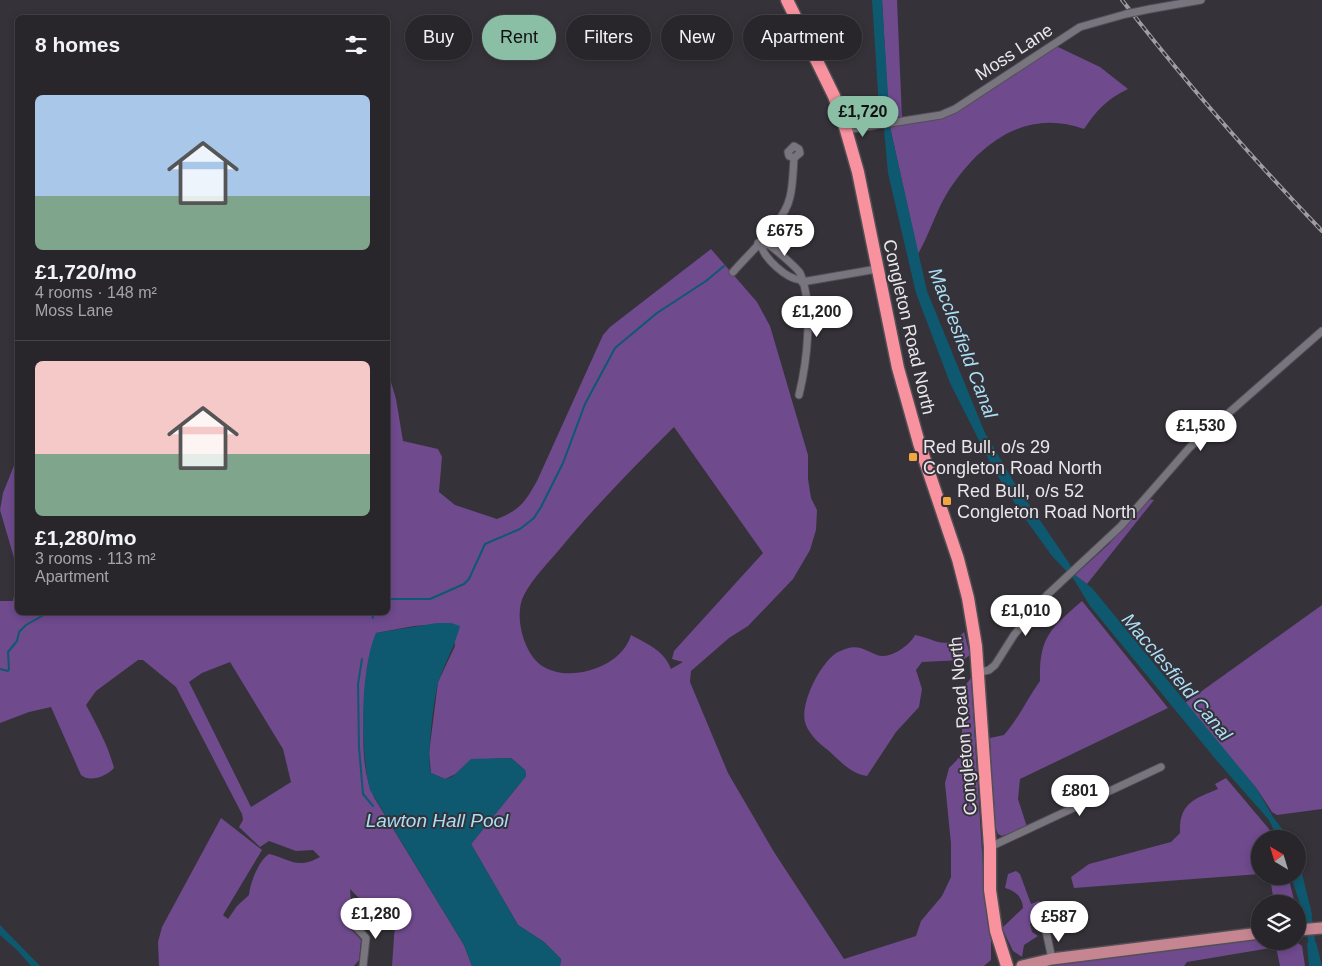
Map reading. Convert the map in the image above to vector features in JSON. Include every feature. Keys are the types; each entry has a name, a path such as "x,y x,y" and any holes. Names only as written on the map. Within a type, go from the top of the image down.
{"highway":[{"name":"Congleton Road North","path":"787,0 834,96 846,130 858,172 892,343 916,435 958,558 976,646 976,673 990,847 990,890 996,931 1007,966"}],"main road":[{"path":"1306,929 1322,928"},
{"path":"1022,966 1052,959 1251,934"}],"street":[{"name":"Moss Lane","path":"846,130 924,119 948,112 1080,27 1126,14 1201,0"},
{"path":"733,272 776,223 790,198 794,158"},
{"path":"759,244 769,245 799,272 802,281 806,296 807,330 804,373 799,394"},
{"path":"802,281 877,269"},
{"path":"976,673 988,670 995,665 1014,635 1046,596 1120,526 1190,447 1322,332"},
{"path":"990,847 1161,767"},
{"path":"354,925 366,938 363,966"},
{"path":"1046,932 1052,959"}],"shaded area":[{"path":"882,0 897,0 902,118 889,121"},
{"path":"1056,46 1100,67 1128,89 1103,106 1084,129 1062,124 1041,123 1022,127 1004,135 987,147 958,177 946,195 918,254 890,127 938,118"},
{"path":"711,249 757,302 770,326 808,455 808,479 811,498 817,510 816,530 810,550 793,579 748,626 729,638 691,671 690,682 728,773 774,852 844,959 916,936 921,921 942,896 951,877 951,844 945,783 949,768 957,760 961,751 964,687 971,678 985,899 991,934 991,960 984,966 560,966 561,959 544,942 518,925 471,844 526,776 525,770 511,758 488,759 445,779 431,773 429,753 438,682 455,646 451,623 414,626 376,633 364,717 364,761 368,781 375,799 464,945 472,966 392,966 395,923 392,921 388,903 359,898 350,889 352,914 346,924 361,940 359,960 354,966 159,966 158,942 162,927 221,818 262,850 223,915 228,919 237,906 249,895 256,872 262,861 269,854 299,863 312,861 320,857 313,850 296,851 269,841 260,847 239,827 243,820 242,814 176,687 143,660 138,660 96,691 86,705 105,743 114,768 103,776 89,778 81,775 51,707 29,712 0,723 0,601 13,601 15,590 15,615 390,615 390,382 396,399 403,441 438,449 442,457 439,492 455,505 497,519 517,509 533,488 603,335 610,327","holes":["674,427 763,553 674,651 672,659 683,662 671,669 668,662 659,652 631,635 626,646 607,663 581,672 555,672 537,662 526,645 522,634 520,624 521,603 524,595 540,571 587,518","230,662 283,749 291,782 251,807 189,682 202,673"]},
{"path":"15,463 15,561 0,510 3,493"},
{"path":"1149,499 1154,500 1087,584 1075,575 1109,544"},
{"path":"1082,601 1168,708 1020,779 1018,799 1027,827 1002,836 998,834 994,824 990,738 1004,735 1014,722 1040,681 1042,654 1044,644 1049,635 1054,627"},
{"path":"1322,605 1322,809 1277,815 1272,812 1257,789 1185,703"},
{"path":"964,632 970,655 963,660 922,662 916,670 922,689 919,707 896,732 867,776 856,773 846,766 818,742 809,731 804,714 813,683 825,664 838,652 854,647 882,656 899,651 915,635 946,643"},
{"path":"1226,778 1270,830 1251,830 1251,875 1074,888 1071,877 1089,864 1171,842 1180,833 1180,823 1185,809 1195,799 1218,789 1215,784"},
{"path":"1016,871 1020,874 1031,904 1039,901 1044,906 1030,924 1032,932 1038,936 1024,945 1022,957 1013,951 1002,928 1023,908 1018,895 1005,888 1008,874"},
{"path":"1271,885 1290,885 1293,895 1273,895"},
{"path":"1251,938 1251,950 1258,950 1187,962 1184,966 1042,966"},
{"path":"1277,950 1303,950 1305,966 1280,966"}],"water":[{"path":"872,0 882,0 890,127 927,291 985,433 1014,482 1069,563 1075,575 1092,588 1257,789 1273,817 1283,830 1274,830 1269,820 1217,761 1090,606 1073,578 1052,556 1021,513 995,472 950,383 916,293 888,173 883,118 879,108"},
{"name":"Lawton Hall Pool","path":"437,623 451,623 460,626 437,687 429,756 431,773 445,779 452,777 471,759 511,758 525,770 526,776 471,844 518,925 544,942 561,959 560,966 472,966 464,945 370,790 364,754 363,710 367,667 376,633"},
{"path":"1294,885 1305,885 1312,915 1306,916 1306,895 1297,895"},
{"path":"0,925 40,966 31,966 0,935"},
{"path":"1316,942 1322,966 1309,966 1307,943"}],"waterway":[{"path":"390,599 430,599 464,584 469,579 485,544 520,529 534,518 563,463 585,404 615,348 657,313 706,281 724,266"},
{"path":"0,669 8,671 8,652 17,641 19,632 26,625 44,615"},
{"path":"362,659 358,684 359,747 363,794 373,806"},
{"name":"Macclesfield Canal","path":"1307,908 1315,966"}],"railway":[{"path":"1122,0 1219,119 1322,231"}],"place":[{"name":"Red Bull, o/s 29 Congleton Road North","path":"913,457"},
{"name":"Red Bull, o/s 52 Congleton Road North","path":"947,501"}]}
